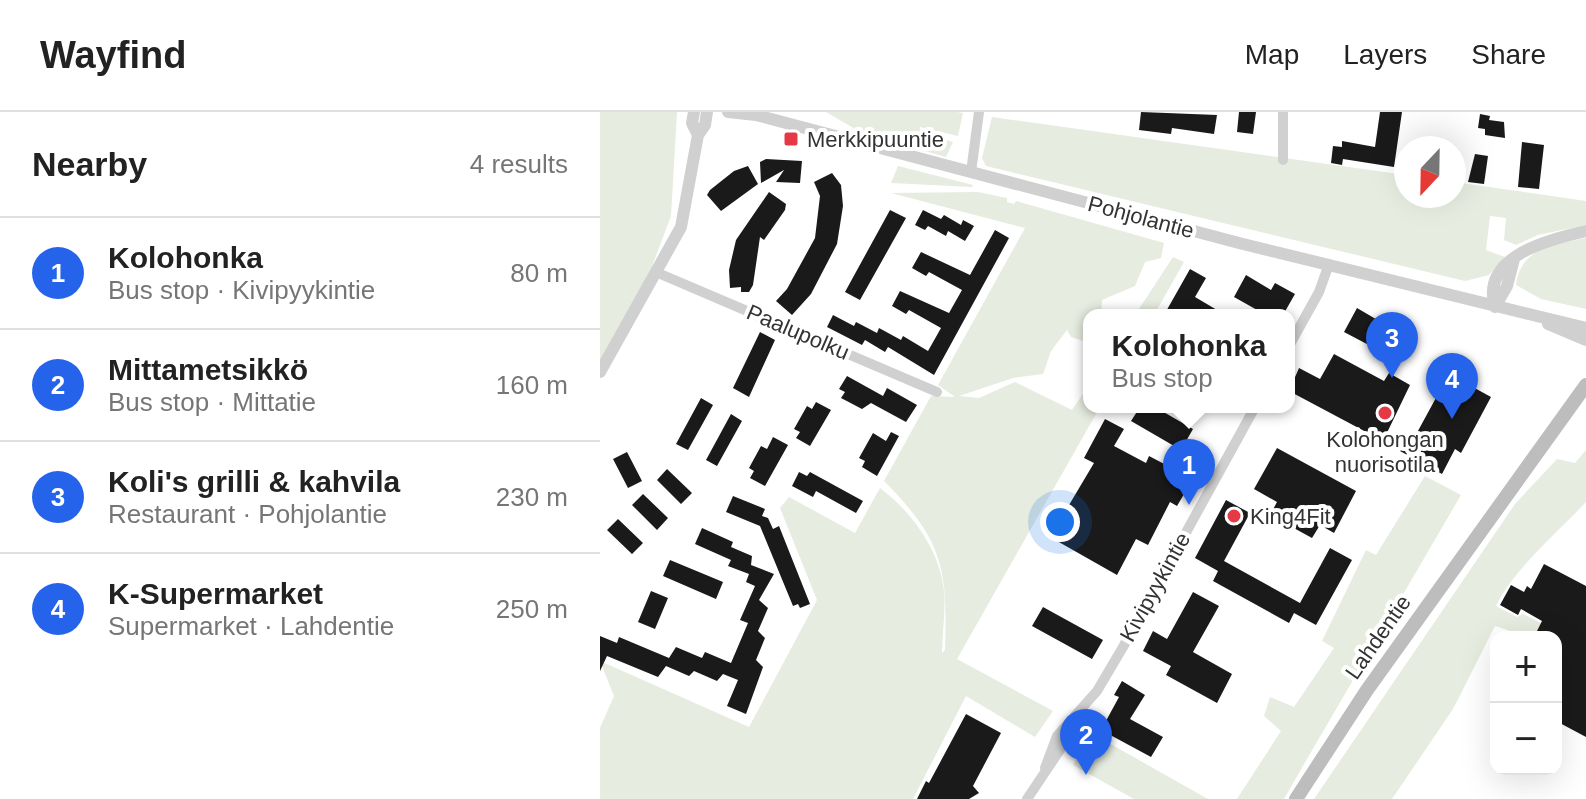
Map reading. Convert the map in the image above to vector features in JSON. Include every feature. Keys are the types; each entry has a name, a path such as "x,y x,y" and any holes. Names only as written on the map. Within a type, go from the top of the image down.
{"main road":[{"name":"Lahdentie","path":"1296,799 1367,690 1586,385"},
{"name":"Lahdentie","path":"1500,504 1586,398"}],"street":[{"path":"694,112 692,123 698,135"},
{"path":"600,372 658,273 686,209 698,135 705,125 707,112"},
{"name":"Pohjolantie","path":"728,112 754,113 971,172 1586,328"},
{"path":"971,172 979,112"},
{"path":"1283,112 1283,160"},
{"path":"1495,307 1507,286 1514,259 1540,241 1586,231"},
{"path":"1295,335 1319,292 1329,264"},
{"name":"Paalupolku","path":"658,273 937,392"},
{"name":"Pohjolantie","path":"1526,315 1586,340"},
{"name":"Kivipyykintie","path":"1027,799 1062,739 1097,691 1123,647 1252,413"}],"shaded area":[{"path":"600,112 677,112 671,216 648,277 600,363"},
{"path":"826,112 963,113 958,136 920,127 920,133 953,142 946,157 862,133"},
{"path":"992,117 1394,173 1394,208 1466,208 1466,184 1586,201 1586,225 1538,235 1516,245 1504,240 1506,218 1490,216 1486,250 1505,257 1489,275 1465,281 986,166 982,158"},
{"path":"898,166 973,185 891,183"},
{"path":"978,192 1164,243 1161,258 1145,262 1135,286 1102,300 1101,309 1083,309 1083,341 1071,337 1067,330 1051,351 1043,374 1013,378 959,396 979,398 1015,382 1072,410 1083,394 1083,413 1097,413 957,659 1053,711 1035,737 966,696 913,799 600,799 600,728 614,696 600,661 749,727 817,600 780,508 789,497 855,533 880,488 903,508 922,533 937,561 944,599 942,653 945,650 945,598 938,557 919,521 884,481 931,396 955,397 938,385 1025,228 891,193"},
{"path":"1586,238 1586,309 1541,299 1516,285 1519,272 1532,255 1551,246"},
{"path":"1173,257 1184,262 1157,309 1139,309"},
{"path":"1586,450 1586,502 1525,565 1496,606 1517,617 1523,614 1556,631 1510,631 1495,626 1490,631 1453,709 1392,799 1314,799 1515,504 1557,459 1575,463"},
{"path":"1425,476 1461,495 1284,799 1237,799 1281,731 1264,716 1270,697 1294,707 1334,648 1322,641 1366,550 1376,555"},
{"path":"1562,634 1586,646 1562,639"},
{"path":"1090,733 1208,799 1134,799 1073,765"}],"building":[{"path":"1141,112 1217,115 1214,134 1172,128 1171,134 1139,130"},
{"path":"1239,112 1256,112 1253,134 1237,132"},
{"path":"1380,112 1402,112 1399,136 1394,136 1394,167 1343,159 1342,165 1331,163 1333,146 1342,147 1342,141 1375,147"},
{"path":"1480,114 1490,116 1489,120 1504,122 1505,138 1485,135 1485,129 1478,128"},
{"path":"1522,142 1544,145 1539,189 1518,187"},
{"path":"1475,154 1488,156 1484,184 1468,182"},
{"path":"766,159 802,161 800,183 776,182 784,170 761,183 760,162"},
{"path":"748,166 758,184 721,211 707,195 710,190 734,171"},
{"path":"832,173 841,185 843,206 837,244 811,294 792,315 776,301 787,289 815,238 820,196 814,182"},
{"path":"769,192 786,204 785,210 764,240 760,237 753,285 749,292 741,292 741,287 730,288 729,270 736,240"},
{"path":"890,210 906,218 860,300 845,292"},
{"path":"923,210 941,219 944,215 961,225 963,220 974,226 965,241 948,231 946,236 928,226 925,230 915,225"},
{"path":"995,230 1009,238 934,375 888,347 885,352 865,340 862,345 827,327 833,315 877,333 879,328 901,340 903,336 928,351 941,328 909,310 906,314 892,306 900,291 949,313 962,290 929,272 926,276 912,268 921,252 970,275"},
{"path":"1190,269 1206,278 1195,297 1215,309 1167,309"},
{"path":"1246,275 1271,290 1275,283 1295,294 1286,309 1255,309 1234,297"},
{"path":"1357,308 1386,325 1381,332 1390,337 1382,352 1344,332"},
{"path":"760,332 775,340 749,397 733,388"},
{"path":"1334,354 1384,381 1389,373 1410,385 1383,441 1295,394 1295,377 1299,368 1320,379"},
{"path":"1449,374 1491,397 1461,453 1455,449 1442,474 1400,451 1408,438 1413,440"},
{"path":"847,376 883,396 887,388 917,405 906,422 871,403 862,409 841,398 845,392 839,389"},
{"path":"701,398 713,405 688,450 676,444"},
{"path":"816,402 831,410 810,446 796,438 800,432 794,429 807,406 812,409"},
{"path":"1136,413 1165,413 1193,429 1181,450 1131,421"},
{"path":"731,414 742,421 717,466 706,460"},
{"path":"1105,419 1124,429 1114,446 1146,463 1149,456 1193,479 1177,506 1170,502 1148,545 1136,539 1117,575 1050,537 1094,463 1084,458"},
{"path":"891,432 899,436 877,476 862,467 865,461 859,458 873,433 886,441"},
{"path":"773,437 788,445 765,486 750,478 754,471 749,468 761,446 767,449"},
{"path":"1277,448 1356,491 1334,533 1320,525 1312,538 1270,515 1277,502 1254,489"},
{"path":"627,452 642,481 628,488 613,459"},
{"path":"667,469 692,493 681,504 657,480"},
{"path":"799,472 807,476 810,472 863,501 856,513 816,491 813,497 792,486"},
{"path":"643,494 668,518 657,530 632,505"},
{"path":"733,496 765,509 762,516 768,518 773,529 779,526 810,604 800,608 798,604 793,606 760,526 726,512"},
{"path":"1226,500 1250,513 1224,561 1300,603 1330,548 1352,560 1316,625 1294,613 1289,623 1213,581 1218,571 1195,558"},
{"path":"618,519 643,543 632,554 607,530"},
{"path":"702,528 733,542 731,547 752,556 751,565 774,574 759,600 768,608 758,631 765,638 756,660 763,667 746,714 727,706 738,680 723,674 717,681 694,671 689,676 666,666 658,677 607,656 600,671 600,636 617,643 619,637 669,658 676,647 702,658 705,652 731,663 748,623 740,620 755,586 746,582 749,574 728,566 731,560 695,544"},
{"path":"670,560 723,582 716,599 663,576"},
{"path":"1544,564 1586,586 1586,737 1562,724 1562,631 1537,631 1542,621 1521,609 1518,615 1500,605 1511,585 1524,592 1527,586 1531,589"},
{"path":"651,591 668,598 655,629 638,622"},
{"path":"1193,592 1219,606 1193,652 1232,674 1217,703 1166,675 1171,666 1143,651 1153,631 1167,639"},
{"path":"1043,607 1103,640 1092,659 1032,626"},
{"path":"1122,681 1145,695 1130,719 1163,737 1151,757 1101,730 1119,697 1114,695"},
{"path":"966,714 1001,733 973,786 979,793 969,799 917,799 926,781 929,783"}],"place":[{"name":"Merkkipuuntie","path":"791,139"},
{"name":"Koli's grilli & kahvila","path":"1392,378"},
{"name":"Kolohongan nuorisotila","path":"1385,413"},
{"name":"K-Supermarket","path":"1452,419"},
{"name":"Kolohonka","path":"1189,505"},
{"name":"King4Fit","path":"1234,516"},
{"name":"Mittametsikkö","path":"1086,775"}]}
